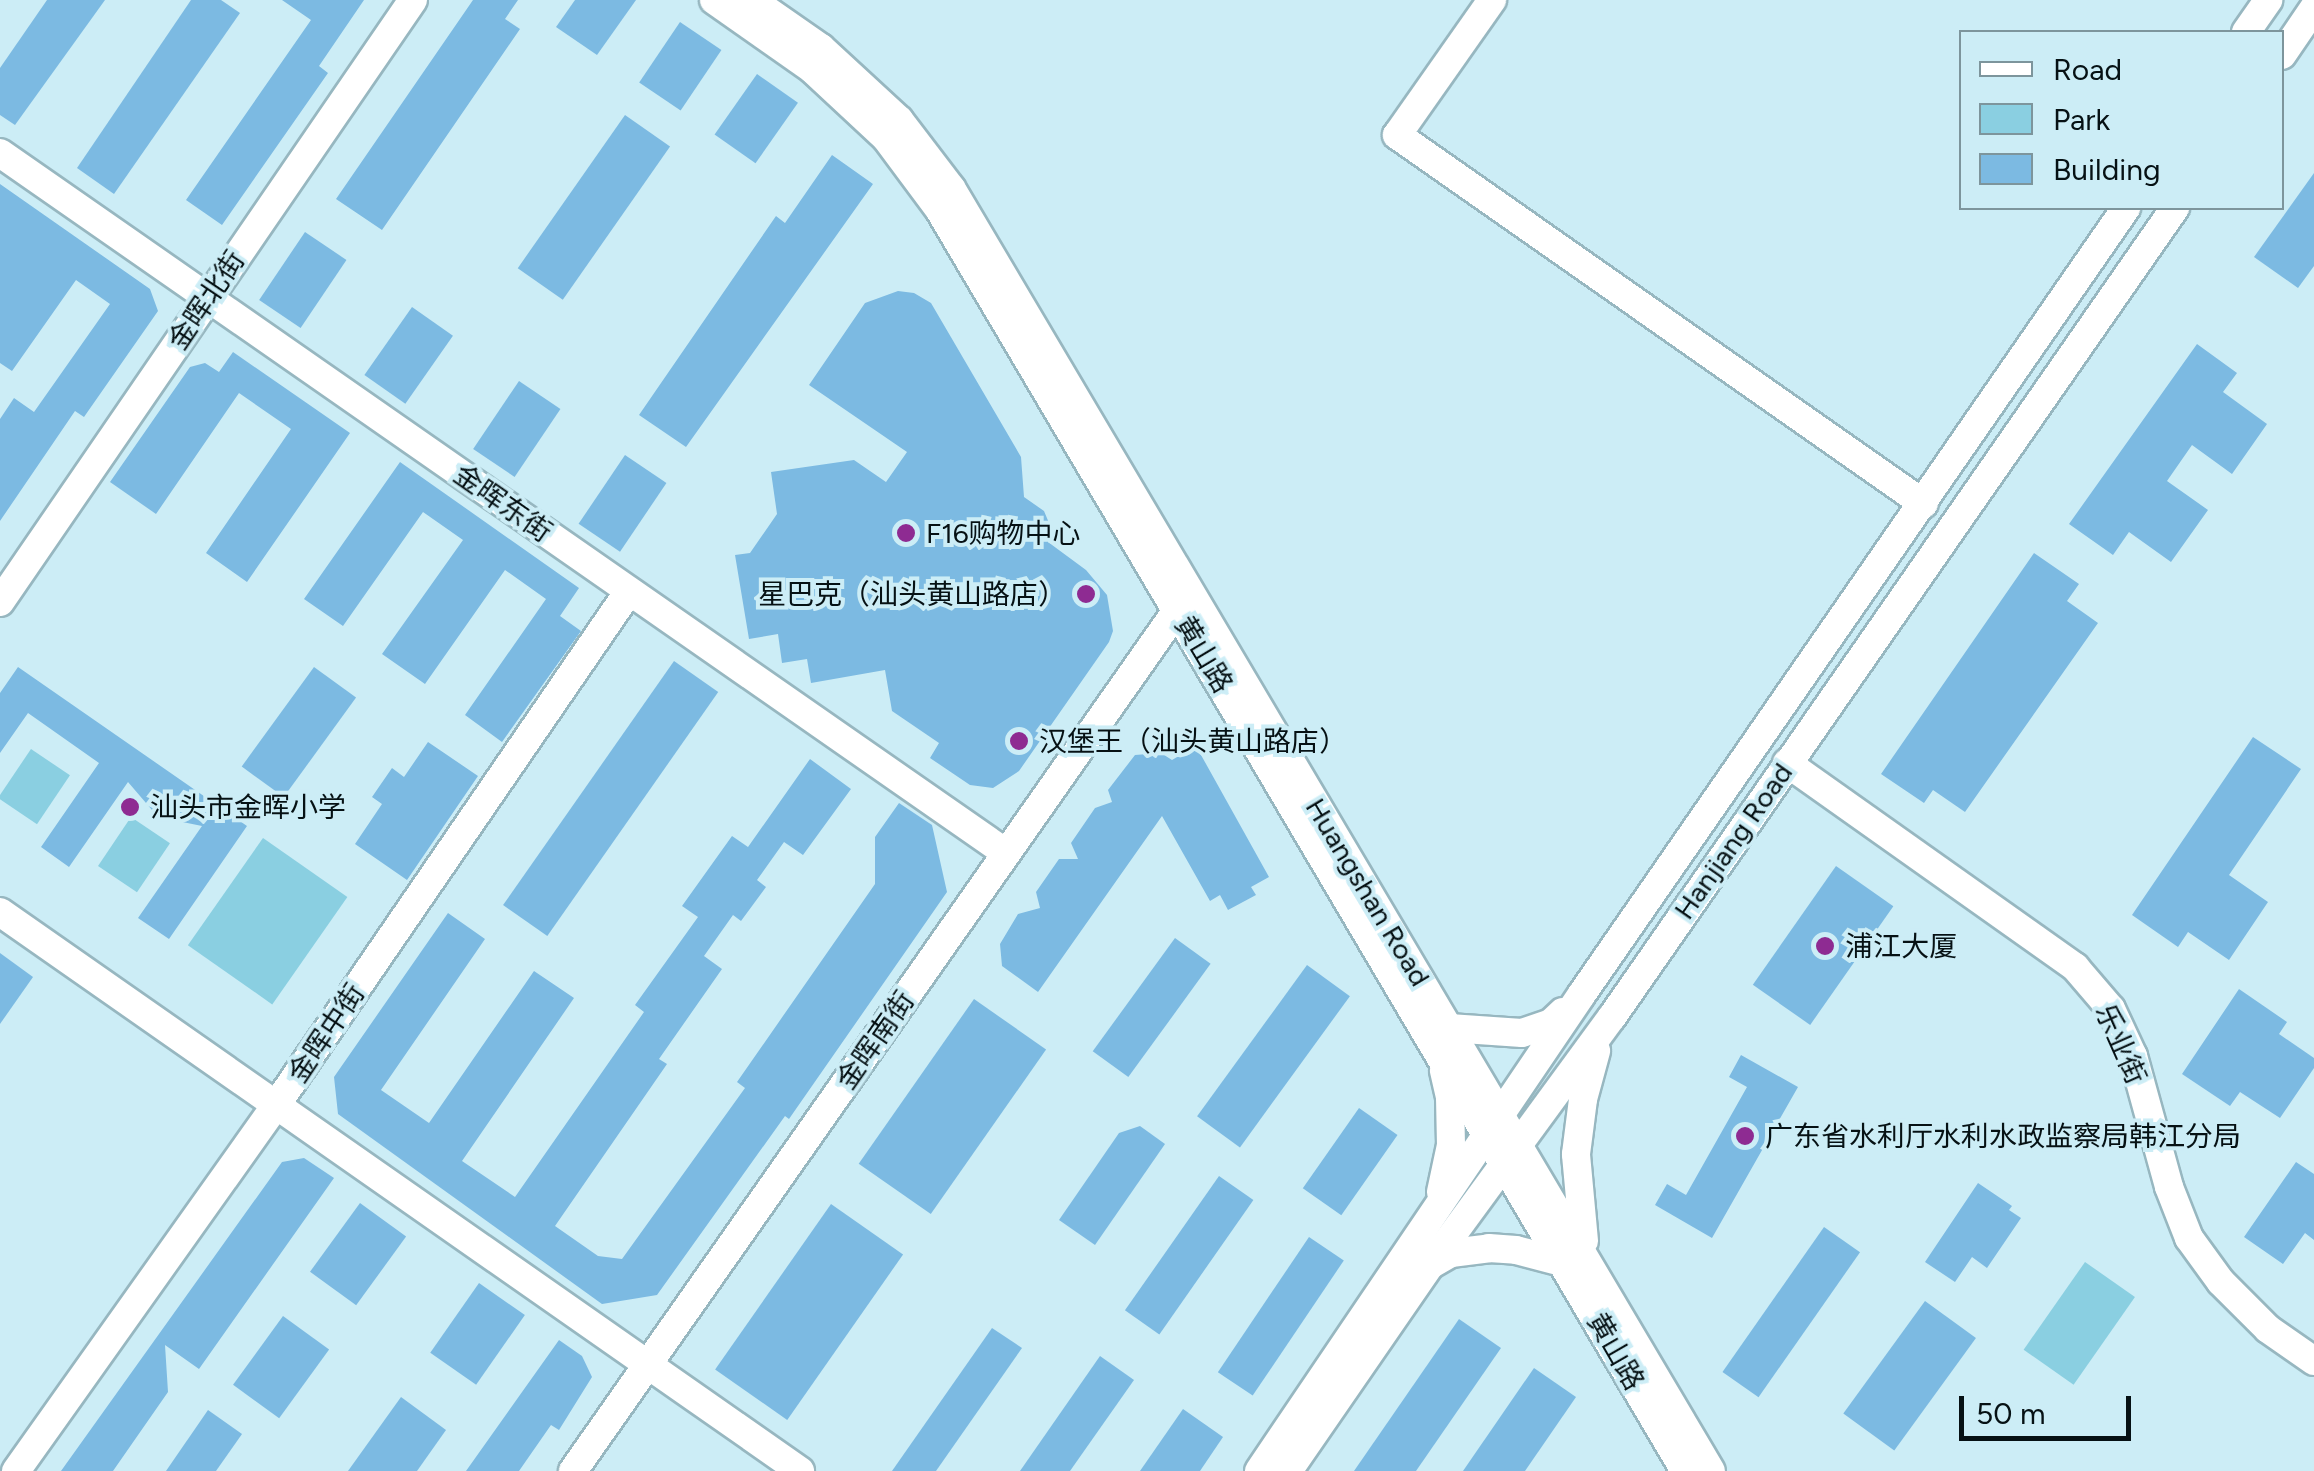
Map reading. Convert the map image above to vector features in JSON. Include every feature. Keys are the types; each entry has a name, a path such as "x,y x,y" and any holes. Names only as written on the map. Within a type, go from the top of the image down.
{"street":[{"name":"金晖北街","path":"0,602 413,0"},
{"name":"黄山路","path":"714,0 812,69 886,138 938,210 1178,610 1444,1040"},
{"name":"Huangshan Road","path":"752,0 821,48 899,120 951,188 1444,1040 1575,1258 1712,1471"},
{"path":"1492,0 1397,136 1924,504"},
{"path":"2247,30 2268,0"},
{"path":"2284,52 2314,8"},
{"name":"金晖东街","path":"0,153 1006,853"},
{"name":"Hanjiang Road","path":"1260,1471 1494,1122 2125,210"},
{"name":"Hanjiang Road","path":"1288,1471 1431,1264 1612,1017 2174,210"},
{"name":"金晖中街","path":"16,1471 277,1104 629,590"},
{"name":"金晖南街","path":"572,1471 1178,610"},
{"name":"乐业街","path":"1786,763 2075,967 2111,1008 2132,1056 2189,1238 2220,1282 2268,1329 2314,1361"},
{"path":"0,912 800,1471"},
{"path":"1437,1208 1451,1145 1444,1040 1522,1033 1551,1023 1582,994"},
{"path":"1431,1264 1451,1253 1489,1248 1575,1258 1576,1154 1583,1099 1612,1017"},
{"name":"黄山路","path":"1575,1258 1684,1471"}],"green space":[{"path":"31,749 70,775 37,824 0,799"},
{"path":"131,817 170,843 137,892 98,866"},
{"path":"263,838 347,897 272,1004 188,945"},
{"path":"2085,1262 2135,1297 2074,1385 2024,1350"}],"building":[{"path":"47,0 105,0 15,125 0,115 0,68"},
{"path":"191,0 221,0 240,13 114,194 77,168"},
{"path":"282,0 364,0 319,66 328,73 222,225 186,200 311,20"},
{"path":"473,0 518,0 505,19 520,29 382,230 336,199"},
{"path":"575,0 636,0 597,55 556,27"},
{"path":"680,22 721,50 681,110 639,83"},
{"path":"757,74 798,103 756,163 715,135"},
{"path":"625,115 670,147 563,300 518,268"},
{"path":"832,155 873,184 686,447 639,415 776,216 785,223"},
{"path":"2314,173 2314,266 2298,288 2254,257"},
{"path":"0,184 150,289 158,311 84,417 75,411 0,521 0,419 14,398 34,412 110,304 76,280 12,371 0,363"},
{"path":"305,232 346,260 301,328 259,300"},
{"name":"F16购物中心","path":"898,291 914,293 931,303 1021,457 1024,497 1044,511 1049,523 1048,542 1086,570 1107,595 1113,631 1109,642 1019,771 993,788 970,785 930,758 939,743 892,711 885,670 811,683 807,659 782,663 778,634 749,639 735,555 750,553 777,514 771,472 854,460 886,482 907,452 809,385 865,303"},
{"path":"412,307 453,336 405,404 364,375"},
{"path":"2197,344 2237,373 2223,392 2267,424 2232,474 2192,445 2167,481 2208,510 2171,562 2129,532 2113,555 2069,524"},
{"path":"233,352 350,433 247,582 206,553 291,429 239,393 156,514 110,482 190,367 205,363 219,372"},
{"path":"519,381 560,409 515,477 473,449"},
{"path":"625,455 666,483 620,552 579,524"},
{"path":"400,462 579,588 560,616 581,631 502,742 465,715 546,599 505,570 425,684 382,654 463,540 423,512 343,626 304,599"},
{"path":"2034,553 2079,584 2067,601 2098,623 1965,812 1933,790 1924,803 1881,774"},
{"path":"674,661 718,692 547,936 503,905"},
{"path":"18,667 247,826 169,939 138,918 202,826 158,817 128,782 69,867 41,847 99,763 28,713 0,753 0,693"},
{"path":"314,667 356,698 284,797 242,767"},
{"path":"2253,737 2301,769 2229,875 2268,902 2229,960 2188,932 2178,947 2132,915"},
{"path":"428,742 478,776 407,880 355,844 382,804 372,797 392,768 404,777"},
{"path":"1196,746 1269,877 1251,887 1256,895 1228,910 1220,895 1210,901 1162,816 1038,992 1002,966 1000,944 1018,914 1040,908 1036,892 1059,859 1078,859 1071,843 1095,808 1112,802 1108,790 1135,755 1161,753 1172,760"},
{"path":"810,759 851,789 803,855 784,842 757,880 766,887 741,921 733,915 704,956 722,969 659,1059 667,1064 555,1226 598,1256 622,1259 745,1088 737,1082 875,884 875,837 899,803 932,825 947,892 789,1119 785,1116 657,1295 602,1304 338,1114 334,1077 448,913 485,939 381,1090 429,1123 534,971 574,998 462,1161 515,1197 644,1012 635,1005 698,917 682,906 732,836 748,847"},
{"name":"浦江大厦","path":"1836,866 1893,906 1810,1025 1753,985"},
{"path":"1175,938 1211,964 1128,1077 1093,1051"},
{"path":"0,953 33,977 0,1024"},
{"path":"1307,965 1350,996 1240,1147 1197,1116"},
{"path":"2239,989 2287,1022 2279,1034 2314,1058 2314,1068 2280,1118 2240,1092 2230,1106 2182,1074"},
{"path":"974,999 1046,1049 931,1214 859,1164"},
{"name":"广东省水利厅水利水政监察局韩江分局","path":"1741,1055 1798,1087 1712,1238 1655,1205 1667,1184 1686,1195 1747,1087 1729,1077"},
{"path":"1359,1108 1398,1135 1341,1215 1303,1188"},
{"path":"1140,1126 1165,1144 1095,1245 1059,1220 1119,1133"},
{"path":"304,1158 334,1178 199,1369 165,1345 168,1392 113,1471 61,1471 282,1162"},
{"path":"2296,1162 2314,1174 2314,1240 2305,1233 2283,1264 2244,1237"},
{"path":"1219,1176 1253,1200 1159,1334 1125,1310"},
{"path":"1978,1183 2012,1206 2009,1210 2021,1218 1987,1268 1972,1257 1955,1282 1925,1262"},
{"path":"360,1203 406,1237 356,1305 310,1272"},
{"path":"831,1204 903,1254 787,1420 715,1369"},
{"path":"1824,1227 1860,1252 1759,1397 1722,1372"},
{"path":"1309,1237 1344,1260 1253,1396 1218,1372"},
{"path":"479,1283 525,1315 476,1385 430,1353"},
{"path":"1925,1301 1976,1338 1894,1450 1843,1413"},
{"path":"283,1316 329,1350 279,1418 233,1385"},
{"path":"1459,1319 1501,1348 1416,1471 1354,1471"},
{"path":"992,1328 1022,1348 936,1471 892,1471"},
{"path":"559,1340 582,1356 592,1377 559,1430 551,1425 519,1471 466,1471"},
{"path":"1100,1356 1134,1380 1070,1471 1020,1471"},
{"path":"1534,1368 1576,1397 1525,1471 1463,1471"},
{"path":"401,1397 446,1430 417,1471 348,1471"},
{"path":"1183,1409 1223,1437 1200,1471 1140,1471"},
{"path":"208,1410 242,1434 216,1471 166,1471"}],"place":[{"name":"F16购物中心","path":"906,533"},
{"name":"星巴克（汕头黄山路店）","path":"1086,594"},
{"name":"汉堡王（汕头黄山路店）","path":"1019,741"},
{"name":"汕头市金晖小学","path":"130,807"},
{"name":"浦江大厦","path":"1825,946"},
{"name":"广东省水利厅水利水政监察局韩江分局","path":"1745,1136"}]}
